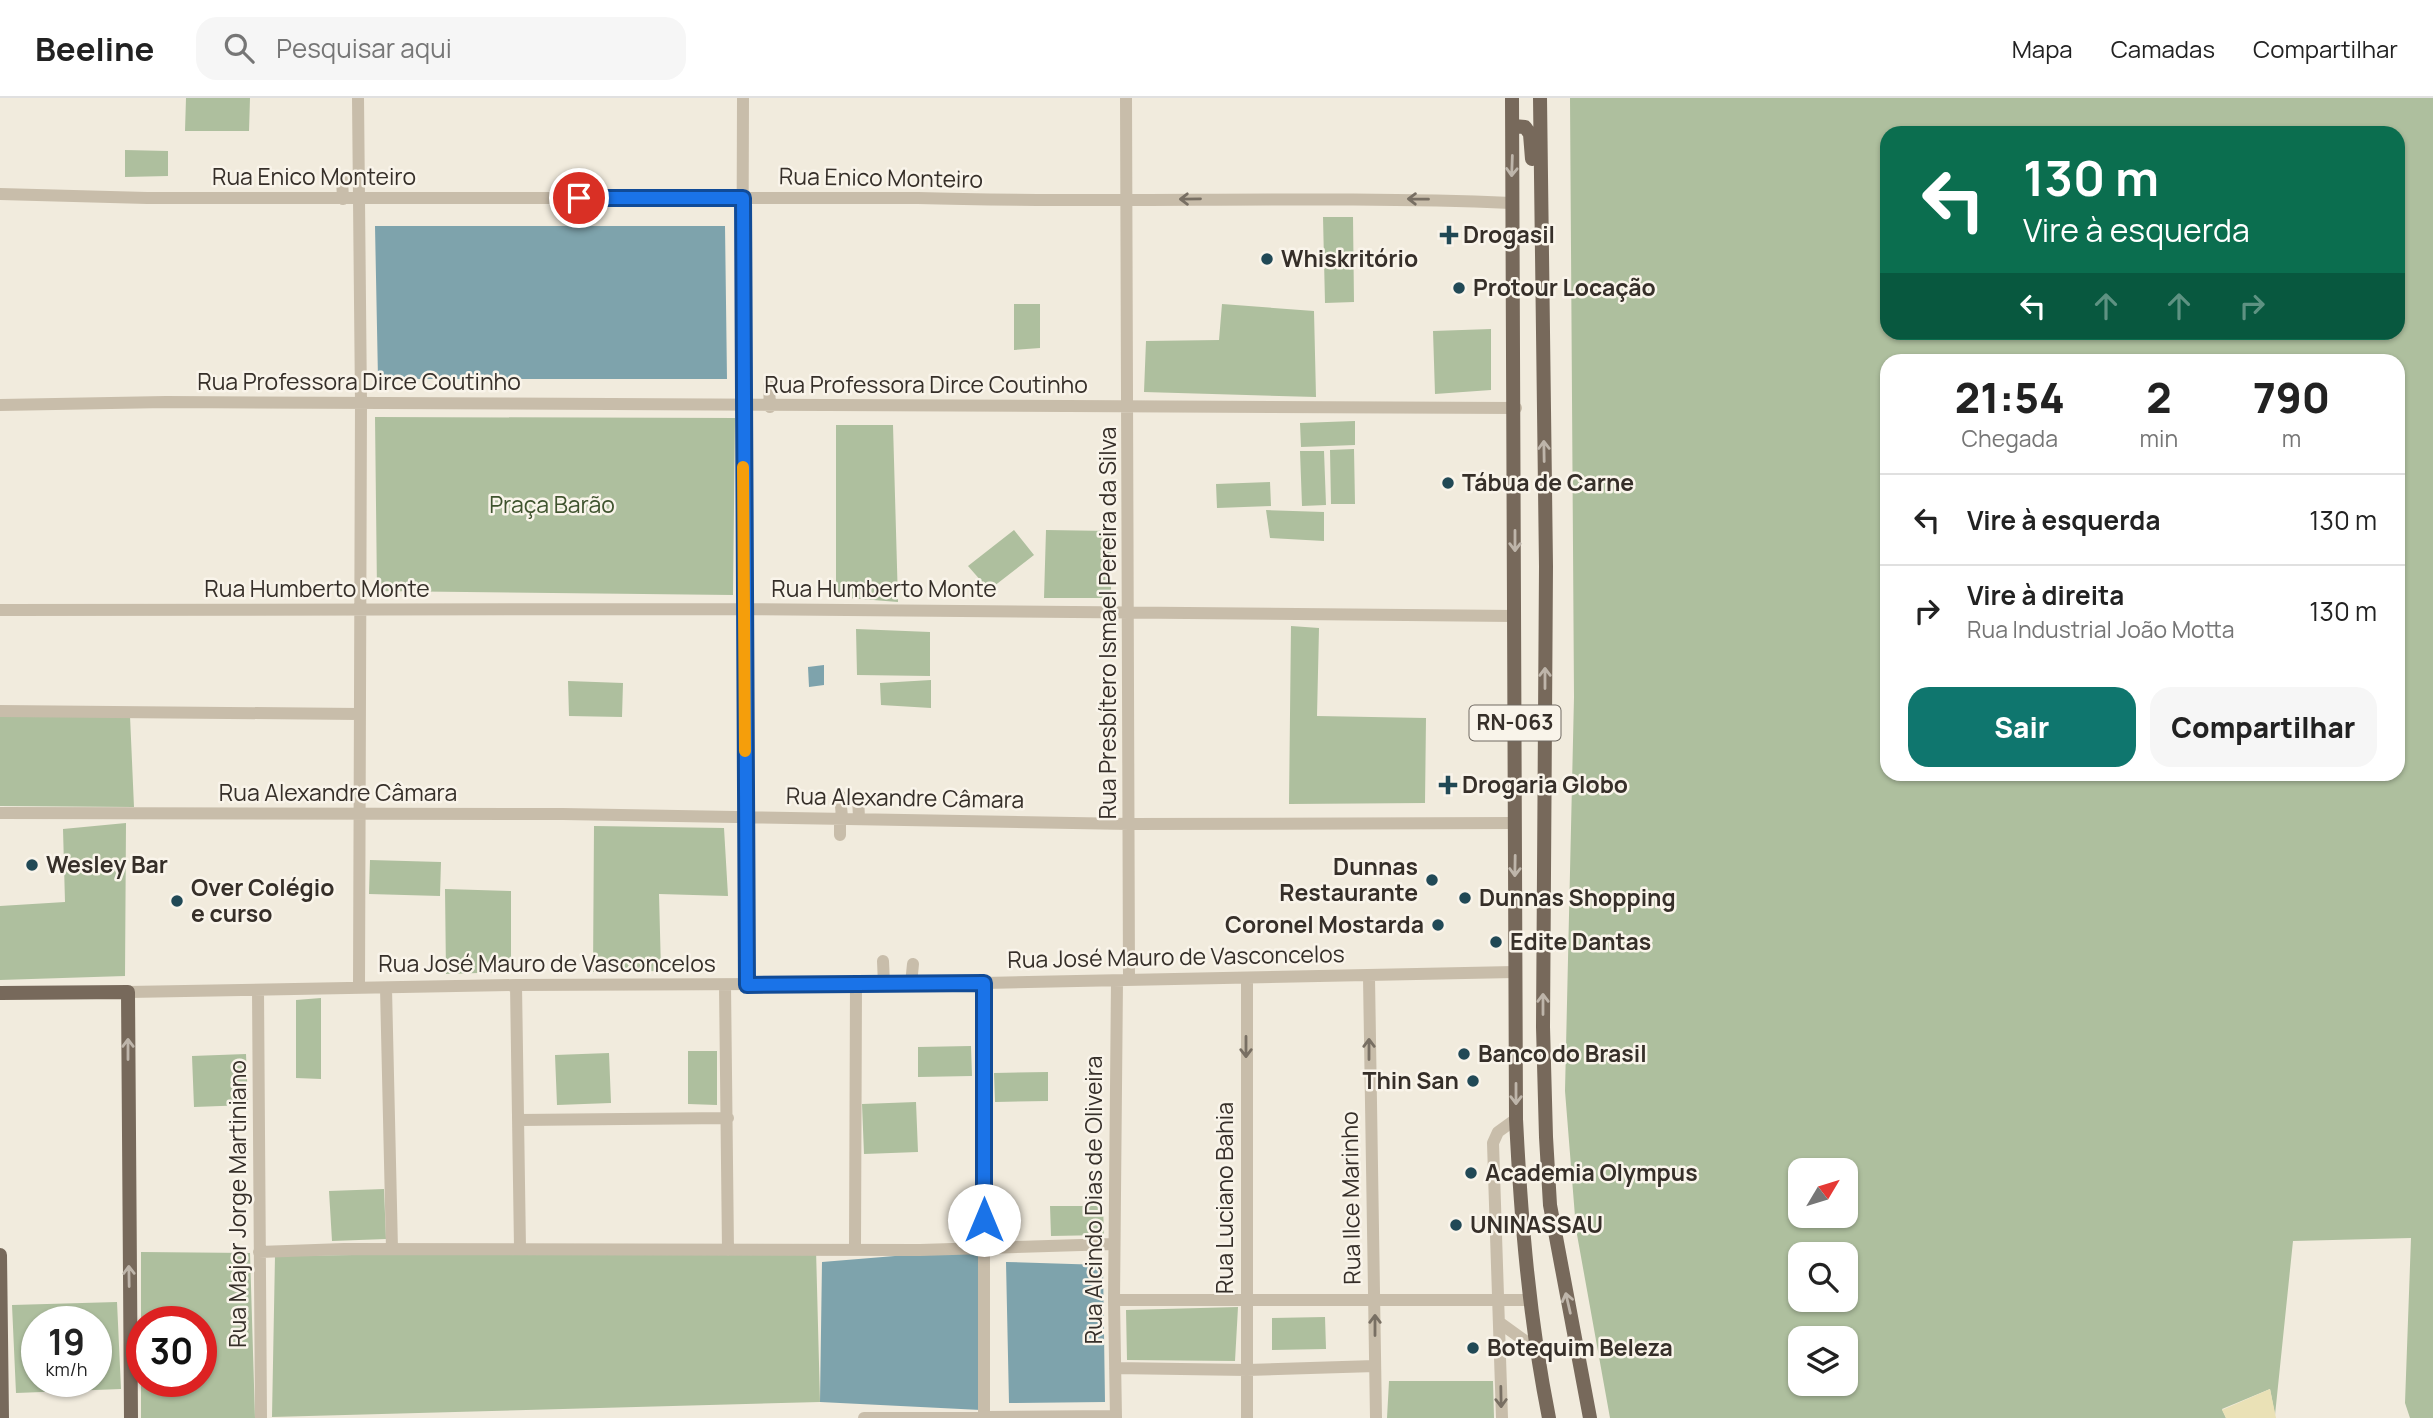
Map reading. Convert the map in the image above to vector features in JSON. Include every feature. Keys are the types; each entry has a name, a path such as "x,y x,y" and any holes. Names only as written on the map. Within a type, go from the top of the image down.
{"main road":[{"name":"RN-063","path":"1512,98 1511,203 1516,408 1516,1119 1521,1232 1528,1300 1549,1418"},
{"name":"RN-063","path":"1540,98 1546,566 1543,1027 1546,1137 1552,1217 1590,1418"},
{"path":"1513,126 1525,127 1530,134 1534,197 1541,212"},
{"path":"128,992 131,1418"},
{"name":"Rua José Mauro de Vasconcelos","path":"0,993 128,992"},
{"path":"0,1255 2,1418"}],"street":[{"path":"358,98 361,403 359,988"},
{"path":"743,98 742,407 747,985"},
{"name":"Rua Presbítero Ismael Pereira da Silva","path":"1123,981 1129,824 1126,98"},
{"path":"342,179 343,199"},
{"name":"Rua Enico Monteiro","path":"0,194 343,199 1317,198 1511,203"},
{"path":"769,386 770,407"},
{"name":"Rua Professora Dirce Coutinho","path":"0,405 361,403 742,407 1516,408"},
{"name":"Rua Humberto Monte","path":"0,610 744,609 1515,616"},
{"path":"0,710 359,713"},
{"path":"840,835 841,796"},
{"path":"858,797 859,818"},
{"name":"Rua Alexandre Câmara","path":"0,813 746,816 1129,824 1515,822"},
{"path":"883,961 884,984"},
{"path":"911,984 913,964"},
{"name":"Rua José Mauro de Vasconcelos","path":"128,992 516,985 1123,981 1514,972"},
{"name":"Rua Ilce Marinho","path":"1369,977 1376,1418"},
{"name":"Rua Luciano Bahia","path":"1247,978 1247,1418"},
{"name":"Rua Alcindo Dias de Oliveira","path":"1116,1417 1114,1244 1123,981"},
{"path":"984,983 984,1418"},
{"path":"855,1249 856,984"},
{"path":"516,985 520,1248"},
{"path":"725,985 728,1250"},
{"path":"386,988 392,1250"},
{"name":"Rua Major Jorge Martiniano","path":"258,990 261,1418"},
{"path":"519,1120 728,1118"},
{"path":"1502,1418 1493,1143 1498,1132 1516,1119"},
{"path":"259,1252 520,1248 855,1249 1114,1244"},
{"path":"1114,1300 1528,1300"},
{"path":"1500,1323 1535,1348"},
{"path":"1115,1368 1247,1370 1375,1366"},
{"path":"864,1418 1116,1417"}],"green space":[{"path":"186,98 250,98 249,131 185,131"},
{"path":"1570,98 2433,98 2433,1418 2410,1418 2405,1403 2411,1238 2293,1241 2275,1415 2270,1389 2222,1409 2226,1418 1610,1418 1576,1229 1565,1091 1574,697"},
{"path":"125,150 168,151 168,176 125,177"},
{"path":"1323,217 1353,217 1354,302 1325,303"},
{"path":"1014,304 1040,304 1040,348 1014,350"},
{"path":"1222,304 1314,311 1316,397 1144,392 1146,341 1219,340"},
{"path":"1491,329 1491,390 1435,394 1433,331"},
{"name":"Praça Barão","path":"375,417 735,418 733,595 377,591"},
{"path":"1355,421 1355,445 1301,447 1300,423"},
{"path":"836,425 893,425 898,602 836,597"},
{"path":"1354,449 1355,504 1331,504 1330,450"},
{"path":"1300,451 1324,451 1326,505 1302,506"},
{"path":"1270,482 1271,506 1217,508 1216,484"},
{"path":"1266,510 1324,512 1324,541 1270,538"},
{"path":"1014,530 1034,555 989,590 968,566"},
{"path":"1046,530 1111,531 1111,598 1044,598"},
{"path":"1291,626 1319,628 1317,716 1426,718 1425,803 1289,804"},
{"path":"856,629 930,632 930,676 857,675"},
{"path":"931,680 931,708 881,705 880,683"},
{"path":"568,681 623,683 622,717 569,716"},
{"path":"130,716 134,807 0,806 0,717"},
{"path":"126,823 125,976 0,980 0,906 65,902 63,829"},
{"path":"594,826 724,828 728,896 659,894 661,971 593,972"},
{"path":"370,860 441,862 440,896 369,894"},
{"path":"445,889 511,891 511,972 446,974"},
{"path":"321,998 321,1079 296,1078 296,1000"},
{"path":"971,1046 972,1076 918,1077 918,1047"},
{"path":"688,1051 717,1051 717,1105 688,1104"},
{"path":"609,1053 611,1103 557,1105 555,1055"},
{"path":"246,1054 248,1105 194,1107 192,1056"},
{"path":"1048,1072 1048,1101 995,1102 994,1073"},
{"path":"916,1102 918,1152 864,1154 862,1104"},
{"path":"384,1189 386,1239 332,1241 329,1191"},
{"path":"1050,1206 1103,1206 1104,1235 1051,1236"},
{"path":"816,1249 820,1402 272,1417 275,1256"},
{"path":"141,1252 250,1253 255,1418 141,1418 141,1397 217,1397 217,1306 141,1306"},
{"path":"117,1302 121,1389 112,1389 112,1306 21,1306 21,1393 16,1393 12,1305"},
{"path":"1238,1307 1235,1361 1127,1360 1126,1310"},
{"path":"1325,1317 1326,1349 1272,1350 1272,1318"},
{"path":"1389,1381 1493,1381 1494,1418 1387,1418"}],"sand":[{"path":"2270,1389 2276,1418 2226,1418 2222,1410"}],"water":[{"path":"375,226 725,226 727,379 378,379"},
{"path":"824,665 824,685 809,687 808,667"},
{"path":"980,1249 981,1410 820,1402 822,1262"},
{"path":"1006,1262 1103,1265 1105,1402 1009,1403"}],"slow traffic":[{"path":"743,467 745,751"}],"place":[{"name":"Drogasil","path":"1449,235"},
{"name":"Whiskritório","path":"1267,259"},
{"name":"Protour Locação","path":"1459,288"},
{"name":"Tábua de Carne","path":"1448,483"},
{"name":"Drogaria Globo","path":"1448,785"},
{"name":"Wesley Bar","path":"32,865"},
{"name":"Dunnas Restaurante","path":"1432,880"},
{"name":"Dunnas Shopping","path":"1465,898"},
{"name":"Over Colégio e curso","path":"177,901"},
{"name":"Coronel Mostarda","path":"1438,925"},
{"name":"Edite Dantas","path":"1496,942"},
{"name":"Banco do Brasil","path":"1464,1054"},
{"name":"Thin San","path":"1473,1081"},
{"name":"Academia Olympus","path":"1471,1173"},
{"name":"UNINASSAU","path":"1456,1225"},
{"name":"Botequim Beleza","path":"1473,1348"}],"route":[{"path":"579,198 743,198 747,985 984,983 984,1220"}]}
